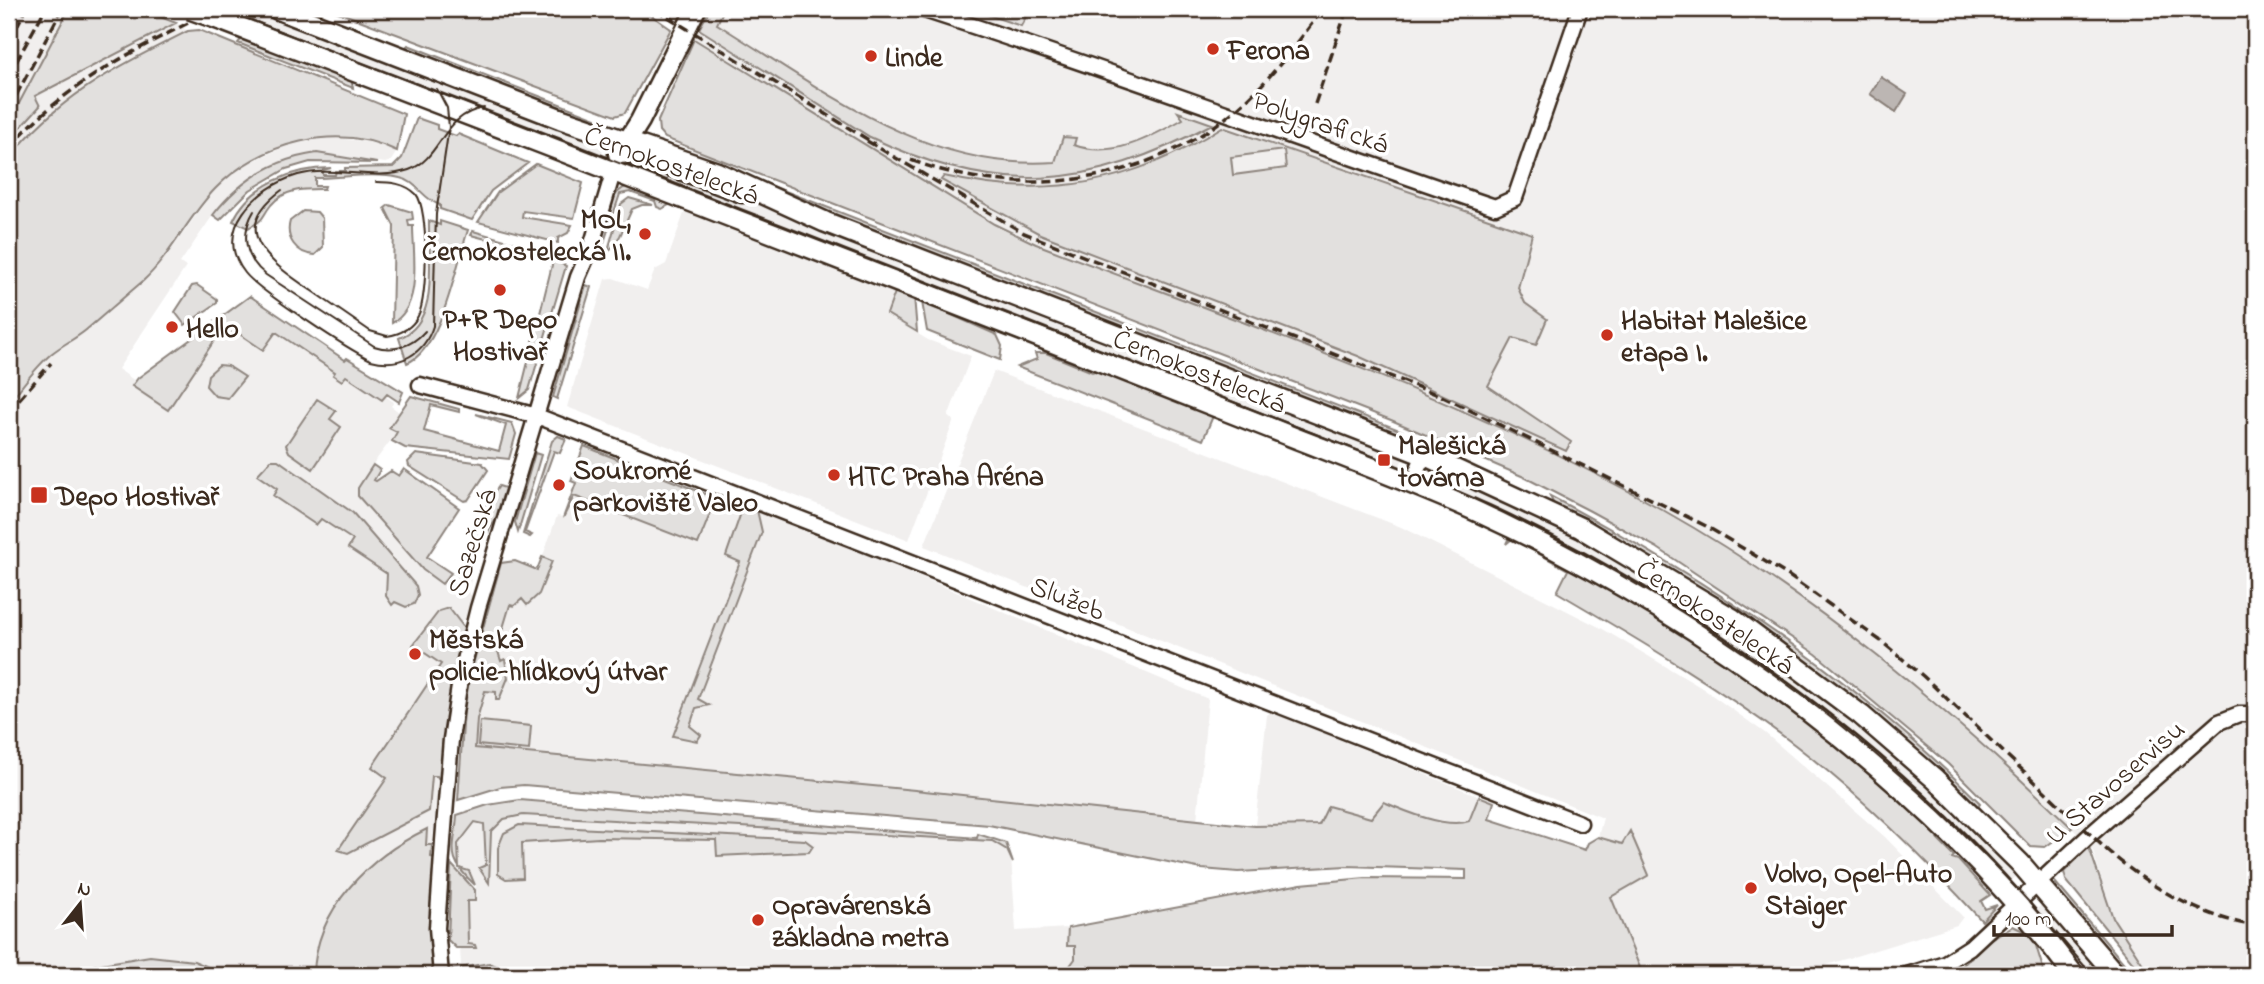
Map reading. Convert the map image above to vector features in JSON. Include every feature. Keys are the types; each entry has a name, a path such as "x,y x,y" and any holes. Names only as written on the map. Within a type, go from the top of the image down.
{"main road":[{"name":"Černokostelecká","path":"190,9 616,159 740,219 1411,484 1486,516 1577,561 1656,607 1736,660 1806,711 1889,780 1970,857 2074,975"},
{"name":"Černokostelecká","path":"277,9 561,119 616,159 716,172 825,222 1424,455 1509,492 1600,538 1759,637 1886,735 2020,863 2116,975"}],"street":[{"name":"Sazečská","path":"441,975 437,928 448,774 454,715 468,644 616,159 696,9"},
{"name":"Polygrafická","path":"921,9 1068,57 1495,207 1515,198 1580,9"},
{"name":"Služeb","path":"420,385 537,416 1580,823"},
{"path":"1411,484 1424,455"},
{"name":"U Stavoservisu","path":"1907,975 1945,963 1970,947 2219,722 2229,716 2255,714"}],"shaded area":[{"path":"14,9 69,9 9,127 9,19"},
{"path":"69,9 140,9 176,23 35,96 40,106 9,140 9,127 15,111"},
{"path":"207,9 257,9 605,145 599,160"},
{"path":"330,9 642,9 671,29 625,113 615,116"},
{"path":"710,9 724,9 717,24 836,98 919,140 962,154 1008,162 1055,162 1063,137 1076,138 1074,145 1102,150 1130,144 1157,133 1183,119 1178,112 1212,124 1167,146 1125,162 1083,173 1042,178 1001,177 959,170 870,137 699,29"},
{"path":"724,9 2255,9 2255,975 2150,975 2113,918 2093,851 2072,828 1930,697 1749,564 1665,511 1473,415 1036,244 994,224 694,39 703,22 717,24"},
{"path":"970,9 1030,9 1021,26"},
{"path":"176,23 188,31 106,72 86,86 44,120 9,159 9,140 25,121 35,96"},
{"path":"199,30 404,114 397,151 374,142 325,138 300,141 254,159 215,189 196,211 163,259 143,281 86,330 51,354 9,403 9,159 48,117 91,84 188,31"},
{"path":"243,37 351,79 353,88 238,43"},
{"path":"694,39 994,224 1036,244 1275,334 1434,398 1588,470 1663,510 1773,579 1878,656 1977,740 2072,828 2045,847 2030,846 1948,764 1816,654 1656,547 1524,477 1391,420 665,138 659,131 658,121"},
{"path":"408,45 596,118 597,123 403,50"},
{"path":"1881,77 1907,94 1896,112 1870,94"},
{"path":"417,118 437,125 437,129 456,136 458,134 528,163 491,191 472,220 440,209 440,205 406,180 369,175 315,178 315,186 325,186 324,189 283,195 260,220 248,228 233,221 250,197 288,175 317,169 331,168 323,170 323,175 335,175 336,171 345,171 345,168 393,167 402,158"},
{"path":"1222,127 1532,234 1518,288 1525,303 1547,319 1536,345 1513,338 1488,386 1571,442 1566,451 1358,356 1040,234 941,180 944,176 1018,186 1088,182 1156,162","holes":["1284,150 1286,168 1233,175 1231,157"]},
{"path":"328,137 369,142 397,151 391,161 385,163 339,156 296,157 269,167 245,181 220,205 180,263 186,267 118,369 135,381 248,313 335,372 342,381 345,375 382,400 385,396 394,402 391,406 399,412 389,428 397,432 373,464 380,470 374,480 393,493 428,557 454,575 458,571 471,579 468,592 472,596 465,619 461,621 464,626 450,673 432,845 426,845 427,830 400,842 369,867 314,965 314,975 227,975 194,961 95,965 71,975 9,975 9,403 51,354 85,331 167,256 214,190 236,169 295,142"},
{"path":"317,153 377,163 310,162 286,169 250,190 220,220 213,215 234,191 259,173 286,160"},
{"path":"645,159 901,259 898,272 638,172"},
{"path":"536,164 583,183 574,218 523,211 522,217 572,225 568,233 558,238 558,243 478,222 498,192"},
{"path":"739,173 1402,431 1399,437 820,212"},
{"path":"628,186 669,199 669,205 662,209 657,207 655,201 630,192 620,194 600,254 597,250 610,204 621,190"},
{"path":"629,198 653,205 632,209 620,236 607,254 621,204"},
{"path":"389,205 412,212 413,219 408,220 409,226 413,226 415,265 408,305 402,315 392,323 394,226 385,208"},
{"path":"687,205 897,287 887,315 928,340 971,356 948,417 954,420 909,540 567,407 605,279 613,278 647,290 655,270 666,264"},
{"path":"303,211 317,212 322,218 323,247 315,255 297,248 289,233 290,221"},
{"path":"429,221 440,225 440,221 468,230 439,324 419,355 407,363 399,338 412,330 427,304 430,270"},
{"path":"473,231 558,255 556,261 566,266 529,390 519,398 554,257 471,235"},
{"path":"922,268 1404,456 1398,470 917,279"},
{"path":"197,285 217,299 217,303 185,325 175,312 192,286"},
{"path":"586,285 591,287 557,399 553,397"},
{"path":"897,287 914,296 917,332 887,314"},
{"path":"250,296 345,360 347,358 403,392 399,402 387,394 382,400 346,376 342,381 333,375 335,372 276,332 263,350 235,331 216,338 168,410 132,386 138,378"},
{"path":"921,296 934,301 938,309 997,335 1002,346 1000,360 927,331"},
{"path":"1035,353 1046,353 1092,372 1100,369 1213,416 1203,440 1017,367 1037,359"},
{"path":"219,365 228,366 245,377 228,398 215,396 206,386 208,375"},
{"path":"994,371 1401,527 1601,628 1702,688 1765,733 1885,837 1963,917 1957,925 1794,975 1643,975 1611,897 1629,832 1622,845 1598,837 1603,818 924,546"},
{"path":"411,396 459,409 459,412 431,405 424,431 499,451 506,425 476,414 512,423 516,434 509,459 405,448 392,441 397,432 389,428"},
{"path":"317,399 336,411 330,419 341,427 313,469 289,452 286,445"},
{"path":"558,436 566,439 560,453 554,451 525,532 532,535 530,537 523,534 552,441"},
{"path":"584,446 726,502 722,512 712,509 698,544 574,496 563,518 576,483 571,481"},
{"path":"535,453 541,455 518,532 515,522"},
{"path":"581,453 742,515 757,510 801,526 1208,699 1197,821 915,790 474,748 477,719 522,563 538,570 557,516 563,517 576,483 571,481"},
{"path":"416,454 482,463 488,470 468,500 464,501 409,466 408,462"},
{"path":"271,460 278,460 353,513 416,586 418,595 414,604 406,607 395,602 392,605 386,596 387,574 348,548 353,540 321,519 316,525 273,496 277,489 257,475"},
{"path":"373,465 380,470 374,480 376,481 391,471 399,476 404,469 459,508 427,557 451,573 442,584 423,570 358,496 358,488"},
{"path":"1445,473 1538,514 1708,611 1820,691 1923,781 2018,874 2008,885 1914,790 1440,486"},
{"path":"499,486 505,488 495,521 482,541 468,532"},
{"path":"1550,496 1666,561 1777,633 1882,714 1980,803 1976,808 1941,775 1555,507"},
{"path":"743,507 757,510 762,532 698,699 709,705 696,708 690,726 701,735 697,741 673,736 740,562 726,556"},
{"path":"1510,535 1667,622 1776,697 1859,765 1940,837 1938,840 1954,856 1952,858 1958,860 1990,895 1981,901 1985,909 1997,905 1982,921 1893,829 1820,765 1767,724 1708,684 1557,592 1568,570 1512,539 1506,544"},
{"path":"542,557 552,561 539,594 527,605 522,599 514,606 510,605 497,648 501,661 505,659 508,678 499,700 496,700 496,692 485,691 477,719 475,748 1255,826 1319,825 1328,806 1371,818 1384,802 1426,818 1460,823 1469,821 1479,796 1494,802 1489,819 1585,850 1588,843 1598,837 1622,844 1630,831 1649,875 1611,897 1643,975 1063,975 1075,959 1075,946 1067,946 1068,928 1301,884 1365,878 1466,879 1466,870 1347,866 1238,872 1202,869 989,825 524,785 500,787 458,800 464,710 470,675 501,563 515,561 537,570"},
{"path":"449,608 465,629 446,717 440,781 437,776 432,776 429,811 348,853 338,850 387,778 372,767 441,664 413,645 439,611"},
{"path":"1271,712 1479,796 1469,821 1460,824 1411,814 1384,802 1372,818 1328,806 1319,825 1255,826 1267,715"},
{"path":"480,721 531,726 529,750 478,745"},
{"path":"520,800 977,838 978,834 1006,843 1013,863 1007,850 992,841 523,815 504,819 491,832 489,883 479,868 486,865 484,824 475,822 458,844 459,867 454,852 457,815 488,805"},
{"name":"Opravárenská základna metra","path":"523,815 992,841 1002,845 1011,857 1016,931 1068,928 1067,946 1075,946 1075,959 1063,975 502,975 501,970 493,964 461,965 460,949 475,948 468,945 467,901 475,900 476,884 469,871 459,869 458,844 476,822 484,824 491,832 504,819"},
{"path":"519,825 805,840 813,846 809,852 717,856 716,840 599,838 522,843 523,878 506,879 498,874 498,848 504,833"},
{"path":"427,829 426,845 432,845 431,857 435,858 431,915 433,975 314,975 324,928 335,906 367,869 406,840"},
{"path":"2089,847 2113,918 2150,975 2143,975 2066,880 2064,872"},
{"path":"451,864 475,890 475,901 467,901 468,944 475,945 476,948 456,948 448,940"},
{"path":"460,868 469,871 475,885 465,875"},
{"path":"2055,882 2134,975 2125,975 2056,891"},
{"path":"2044,903 2107,975 2088,975 2062,944 2058,944 2033,912"},
{"path":"2013,926 2033,936 2045,975 1953,975 1989,940"},
{"path":"150,956 194,961 227,975 71,975 95,965"},
{"path":"489,963 499,967 502,975 452,975 453,969"}],"tram line":[{"path":"223,9 1393,464 1494,508 1592,558 1685,614 1775,675 1861,742 1942,814 2020,892 2092,975"},
{"path":"437,89 447,108 449,127 436,214 433,326 424,344 410,356 392,362 371,360 305,319 253,281 236,257 233,241 236,226 243,212 254,200 268,189 298,175 311,172 382,174 409,170 429,156 436,147 443,137 450,128 459,119 484,108"},
{"path":"282,190 265,205 257,220 256,234 261,246 271,259 297,281 370,331 387,336 405,330 418,316 424,291 425,234 416,194 402,185 376,182"},
{"path":"254,211 247,228 247,246 253,261 266,275 374,346 401,347 414,341 425,331"}],"railway":[{"path":"9,41 26,9"},
{"path":"9,75 45,9"},
{"path":"9,109 62,9"},
{"path":"9,148 56,103 105,68 216,9"},
{"path":"655,9 875,144"},
{"path":"911,160 992,180 1034,182 1075,179 1116,171 1156,158 1193,140 1242,104 1279,66 1323,9"},
{"path":"1315,104 1347,9"},
{"path":"867,141 1024,233 1441,396 1706,526 1789,576 1881,641 1923,676 2108,851 2141,877 2195,908 2255,926"},
{"path":"9,411 51,363"}],"place":[{"name":"Ferona","path":"1213,49"},
{"name":"Linde","path":"871,56"},
{"name":"MOL, Černokostelecká II.","path":"645,234"},
{"name":"P+R Depo Hostivař","path":"500,290"},
{"name":"Hello","path":"172,327"},
{"name":"Habitat Malešice etapa I.","path":"1607,335"},
{"name":"Malešická továrna","path":"1384,460"},
{"name":"HTC Praha Aréna","path":"834,475"},
{"name":"Soukromé parkoviště Valeo","path":"559,485"},
{"name":"Depo Hostivař","path":"39,495"},
{"name":"Městská policie-hlídkový útvar","path":"415,654"},
{"name":"Volvo, Opel-Auto Staiger","path":"1751,888"},
{"name":"Opravárenská základna metra","path":"758,920"}]}
